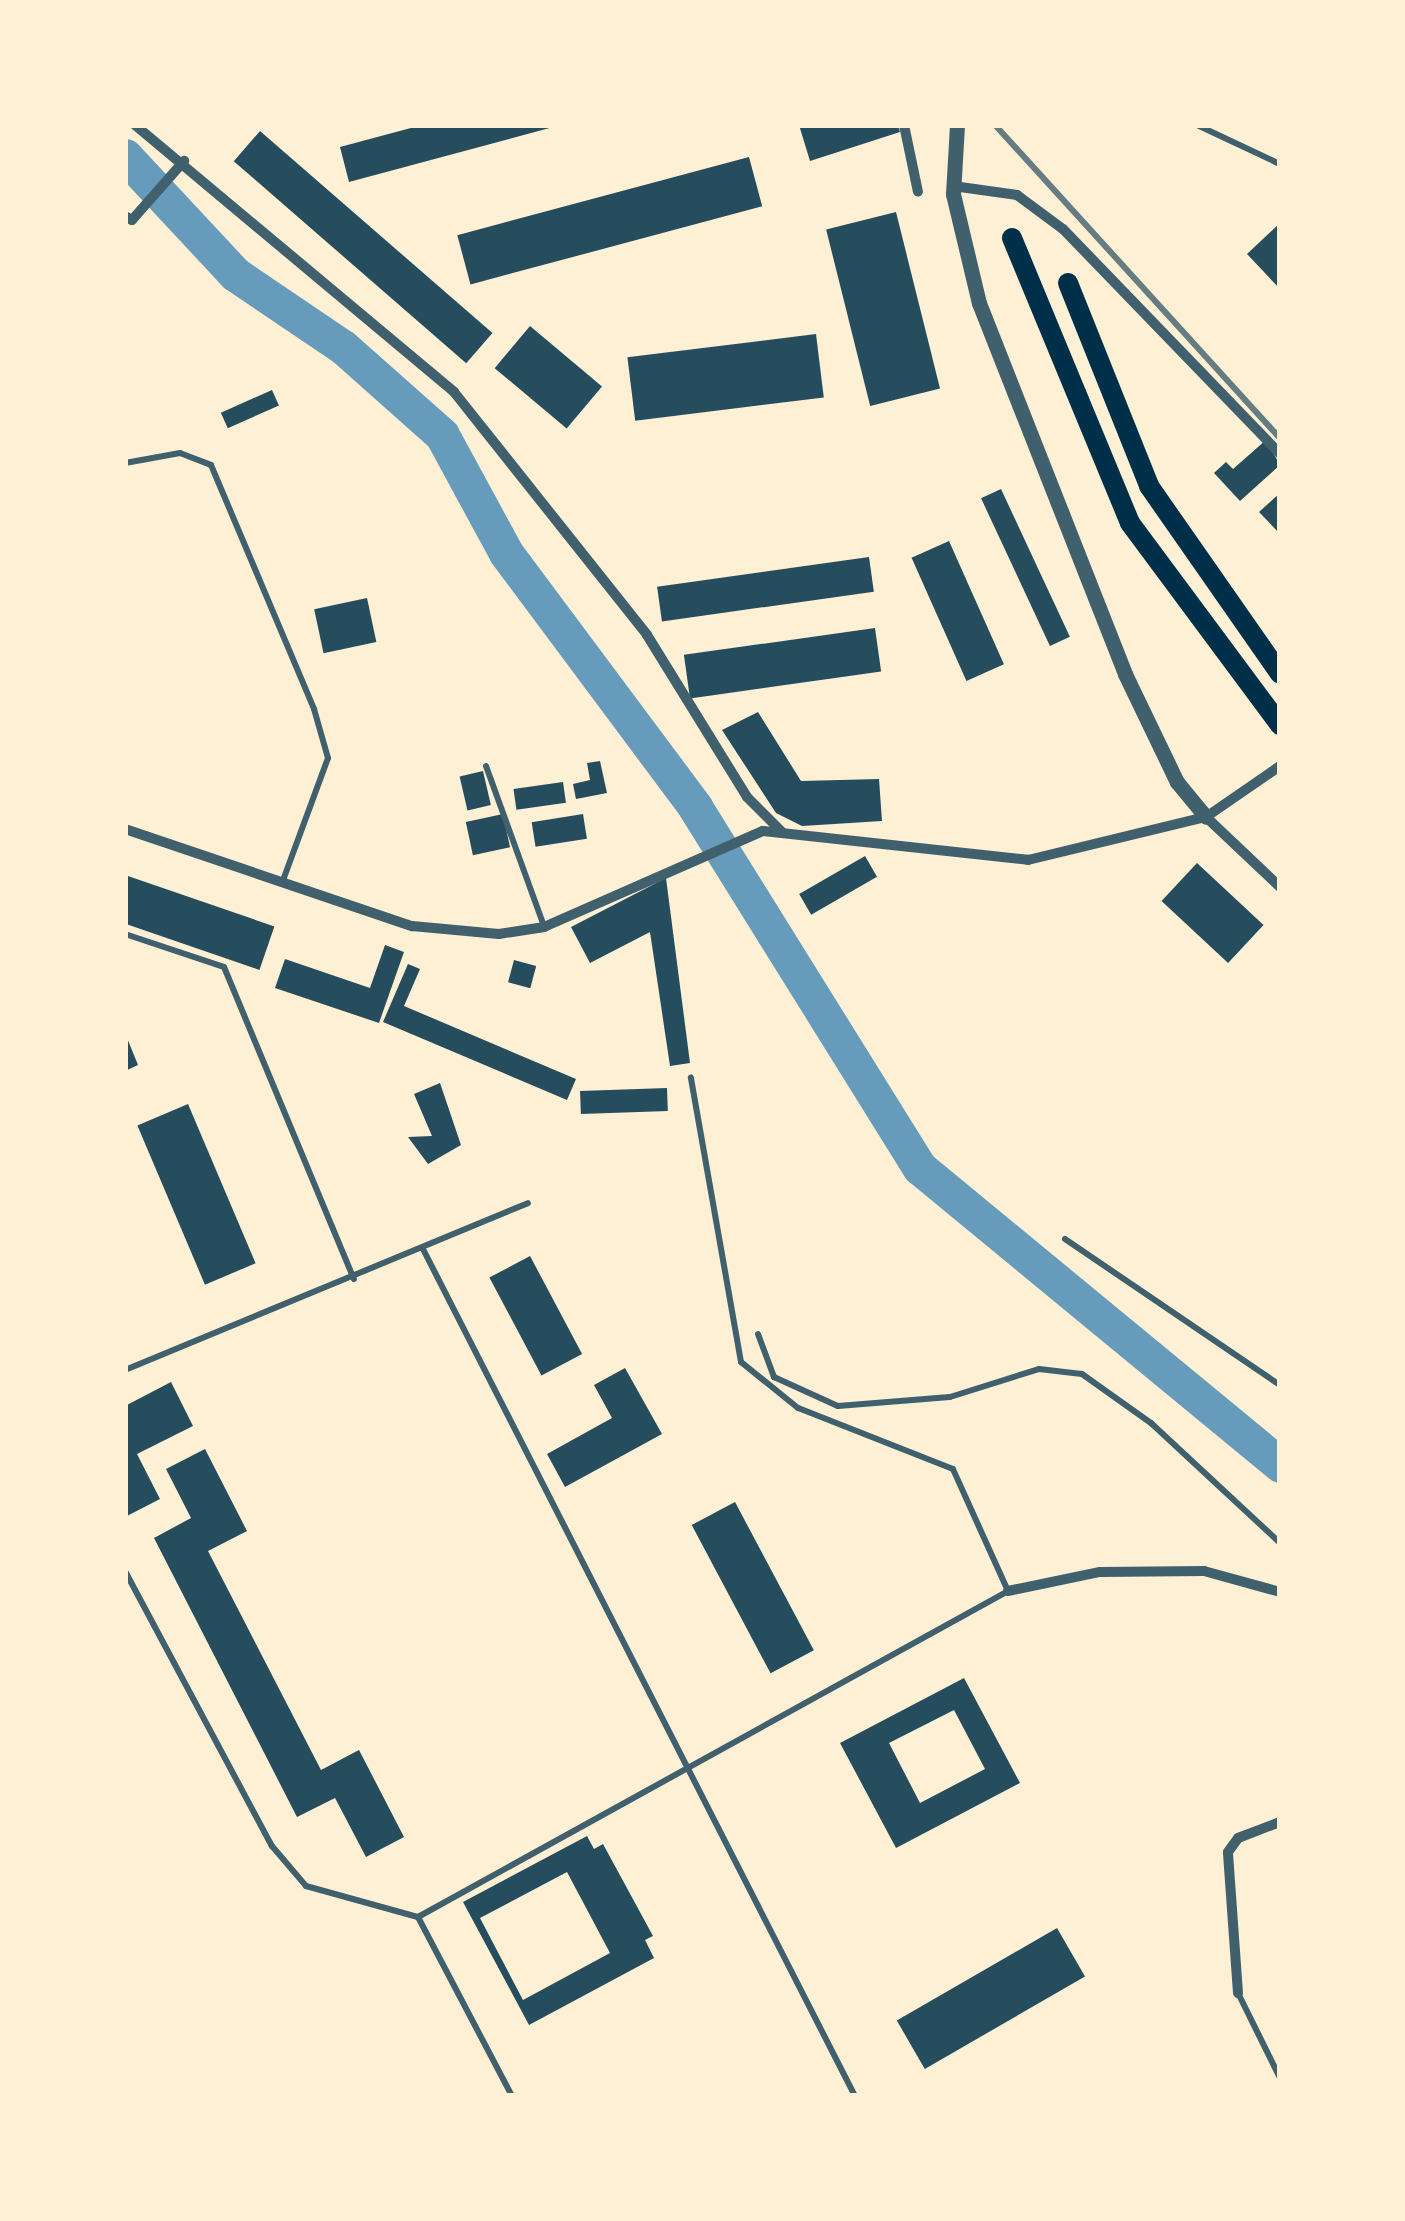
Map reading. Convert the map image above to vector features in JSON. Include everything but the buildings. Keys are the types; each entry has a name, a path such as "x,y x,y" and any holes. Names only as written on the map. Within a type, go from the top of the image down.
{"highway":[{"path":"1012,238 1130,523 1280,725"},
{"path":"1068,283 1149,486 1280,674"}],"street":[{"path":"135,125 184,161 454,392 647,635 747,797 782,831"},
{"path":"904,125 918,192"},
{"path":"957,125 953,186 979,303 1125,674 1177,782 1206,817 1280,887"},
{"path":"125,216 141,210 184,161"},
{"path":"953,186 1016,194 1062,229 1280,454"},
{"path":"125,829 412,926 544,928 706,849 763,830 1028,860 1206,817 1280,766"},
{"path":"1008,1591 1100,1572 1204,1571 1280,1592"},
{"path":"1238,1993 1228,1852 1238,1838 1280,1822"}],"lane":[{"path":"1197,125 1280,164"},
{"path":"125,463 180,453 211,465 314,708 328,758 283,880"},
{"path":"486,766 544,928"},
{"path":"125,934 224,967 354,1279"},
{"path":"125,1572 284,1859 306,1886 418,1917 692,1771 1008,1591 953,1469 798,1408 742,1362 691,1077"},
{"path":"125,1370 354,1279 528,1203"},
{"path":"1066,1239 1280,1385"},
{"path":"423,1250 855,2096"},
{"path":"758,1334 774,1377 838,1406 950,1397 1039,1369 1082,1374 1151,1423 1280,1543"},
{"path":"418,1917 512,2096"},
{"path":"1238,1993 1280,2078"}],"waterway":[{"path":"125,156 235,274 343,347 442,435 506,553 695,807 920,1168 1280,1465"}],"railway":[{"path":"995,125 1280,438"}]}
